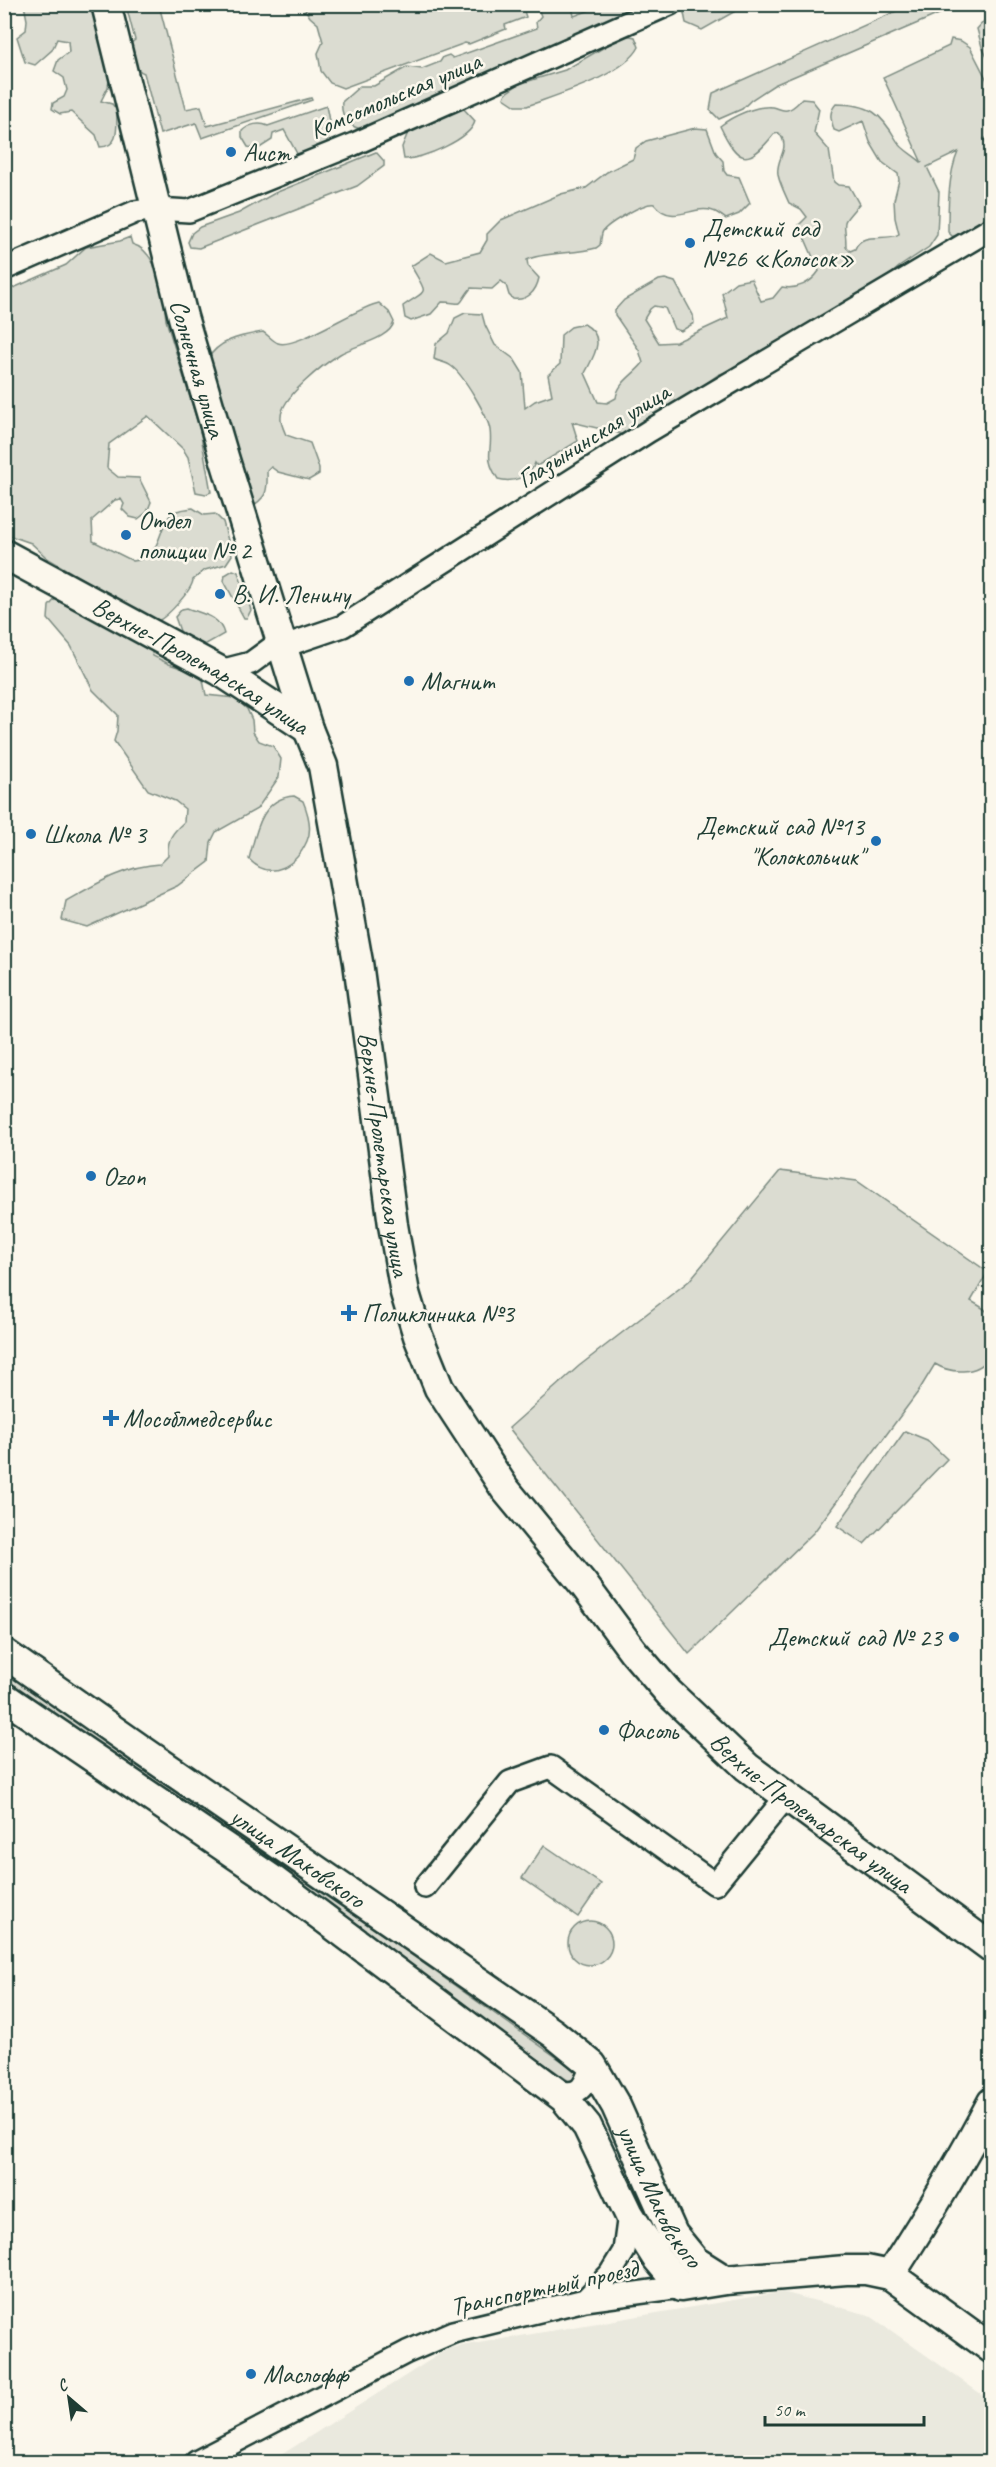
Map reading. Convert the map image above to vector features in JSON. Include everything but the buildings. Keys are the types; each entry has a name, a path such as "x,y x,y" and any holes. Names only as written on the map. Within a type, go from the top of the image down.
{"street":[{"name":"Солнечная улица","path":"106,4 183,317 308,729"},
{"name":"Комсомольская улица","path":"4,269 135,212 157,209 189,210 352,145 670,4"},
{"name":"Глазынинская улица","path":"220,670 250,663 280,641 293,643 343,626 649,431 992,228"},
{"name":"Верхне-Пролетарская улица","path":"4,554 220,670 308,729 323,766 358,962 393,1225 405,1293 418,1336 439,1388 504,1489 584,1585 647,1668 708,1732 747,1767 786,1797 992,1948"},
{"name":"улица Маковского","path":"4,1653 553,2032 592,2065 616,2106 673,2234 695,2261 725,2280"},
{"name":"улица Маковского","path":"4,1697 273,1880 556,2091 587,2126 629,2214 656,2257 681,2287 725,2280 866,2270 890,2275 992,2349"},
{"path":"424,1887 510,1782 551,1767 715,1884 786,1797"},
{"path":"556,2091 567,2094 578,2091 585,2085 592,2065"},
{"path":"890,2275 928,2217 992,2102"},
{"name":"улица Маковского","path":"585,2300 610,2274 624,2251 629,2214"},
{"name":"Транспортный проезд","path":"196,2463 407,2352 453,2332 585,2300 681,2287"}],"shaded area":[{"path":"689,4 746,5 702,30 686,23 684,13"},
{"path":"912,4 951,5 939,14 774,85 742,109 719,119 710,110 713,93"},
{"path":"24,5 95,5 110,72 108,87 101,101 112,104 117,110 116,134 107,146 100,147 96,135 71,112 60,114 52,109 53,103 64,97 67,90 64,78 54,71 58,60 69,52 68,41 57,39 52,50 35,65 25,62 17,37 26,30"},
{"path":"126,5 159,5 186,109 201,106 207,126 311,98 312,100 202,138 196,123 160,134 144,73 133,61 131,43 135,40"},
{"path":"302,5 522,5 526,17 505,25 506,29 469,44 465,43 343,88 330,83 321,71 318,53 323,42 318,24"},
{"path":"537,5 574,5 572,6 574,16 604,5 644,5 364,129 354,127 344,117 342,102 360,86 374,86 407,67 422,69 440,62 443,57 449,55 453,58 537,28 536,22 541,16"},
{"path":"985,20 991,21 991,65 982,47 977,29"},
{"path":"625,35 635,37 639,47 631,57 605,75 527,106 516,106 504,98 506,93 519,84 565,70"},
{"path":"951,39 961,41 970,47 991,88 991,113 985,110 991,125 991,136 984,139 991,147 991,220 963,237 952,236 948,232 949,191 958,152 927,167 939,192 937,235 929,247 884,280 841,310 818,318 762,357 718,375 694,392 678,411 626,435 572,422 578,441 537,466 535,463 525,476 515,480 498,479 490,459 490,430 480,406 456,370 434,359 436,344 449,333 455,318 465,313 482,314 495,345 514,359 522,372 525,408 535,401 552,395 548,375 560,364 561,335 571,327 584,324 591,329 597,341 595,354 585,373 598,402 607,403 616,398 623,383 643,363 639,350 615,315 615,310 624,300 659,280 675,282 693,315 694,323 681,331 674,329 665,308 654,306 644,319 659,343 676,342 728,318 722,293 736,282 751,279 761,301 773,298 782,287 803,285 819,271 799,225 807,217 801,209 789,203 778,175 784,149 783,139 779,133 774,134 757,152 744,157 732,148 720,126 752,109 773,107 787,110 802,99 812,100 819,109 814,133 829,150 834,182 838,185 849,186 859,204 845,223 846,247 850,251 868,238 894,236 899,234 894,200 899,180 898,174 882,162 870,142 863,121 839,132 834,130 832,110 836,104 848,104 873,112 886,123 899,144 922,163 883,77 949,46"},
{"path":"326,106 330,127 328,140 324,145 300,159 284,130 273,134 272,140 258,149 248,147 242,137 242,131 251,125 268,126"},
{"path":"463,108 475,121 465,135 433,152 404,159 402,147 409,130"},
{"path":"695,128 707,129 716,153 723,161 724,171 727,175 739,177 750,203 739,214 726,219 715,212 705,210 668,214 654,204 649,204 607,227 602,232 600,245 596,248 533,257 527,260 528,266 539,278 533,291 523,299 513,299 506,285 501,281 492,289 471,288 460,303 442,302 431,314 411,321 405,318 403,306 423,291 411,266 431,253 446,261 480,252 487,240 487,234 501,220 561,194 586,188 607,172 633,159 636,148 646,141"},
{"path":"376,152 384,161 384,166 357,186 199,248 190,247 188,242 192,233 200,227 239,213 275,193"},
{"path":"130,237 132,244 141,248 148,256 158,276 166,320 200,430 211,492 206,494 196,492 188,457 183,449 148,416 109,444 107,468 118,477 139,478 151,502 147,512 138,519 130,517 122,509 124,504 121,499 115,500 92,520 93,541 133,561 143,558 155,547 168,517 176,511 193,508 204,515 215,514 223,522 232,555 226,564 205,570 193,580 189,590 179,602 158,621 153,621 47,558 31,543 5,534 4,292 66,265 86,247"},
{"path":"379,303 389,312 394,322 391,328 379,337 340,354 324,365 295,391 283,409 281,422 286,435 310,443 319,474 309,480 278,472 271,467 267,471 264,495 247,510 207,360 218,347 239,337 263,332 278,343 286,343 312,334"},
{"path":"233,570 238,572 251,610 247,618 244,618 224,581 225,575"},
{"path":"57,597 149,644 153,656 202,675 206,695 235,698 247,709 252,720 253,732 259,741 273,746 281,759 279,777 257,809 216,832 211,842 209,862 177,886 87,927 62,920 66,901 122,872 160,864 168,856 171,837 184,822 185,809 175,801 148,790 114,741 118,715 93,690 71,646 48,619 49,606"},
{"path":"187,608 214,619 224,634 201,647 179,637 180,631 175,617 182,609"},
{"path":"294,796 303,801 308,816 310,831 307,841 296,858 282,868 274,870 257,866 249,859 262,818 274,803"},
{"path":"780,1171 857,1181 988,1272 971,1301 983,1308 990,1316 992,1350 987,1360 981,1365 966,1371 949,1370 935,1364 918,1392 814,1532 689,1654 509,1428 579,1366 689,1281"},
{"path":"905,1431 927,1440 947,1459 864,1544 837,1526"},
{"path":"5,1668 576,2071 577,2080 569,2081 5,1682"},
{"path":"544,1845 601,1884 578,1917 522,1878"},
{"path":"590,1921 605,1928 612,1943 605,1958 590,1965 575,1958 568,1943 575,1928"},
{"path":"782,2292 869,2315 991,2401 991,2462 270,2462 449,2348"}],"place":[{"name":"Аист","path":"231,152"},
{"name":"Детский сад №26 «Колосок»","path":"690,243"},
{"name":"Отдел полиции № 2","path":"126,535"},
{"name":"В. И. Ленину","path":"220,594"},
{"name":"Магнит","path":"409,681"},
{"name":"Школа № 3","path":"31,834"},
{"name":"Детский сад №13 \"Колокольчик\"","path":"876,841"},
{"name":"Ozon","path":"91,1176"},
{"name":"Поликлиника №3","path":"349,1313"},
{"name":"Мособлмедсервис","path":"111,1418"},
{"name":"Детский сад № 23","path":"954,1637"},
{"name":"Фасоль","path":"604,1730"},
{"name":"Маслофф","path":"251,2374"}]}
